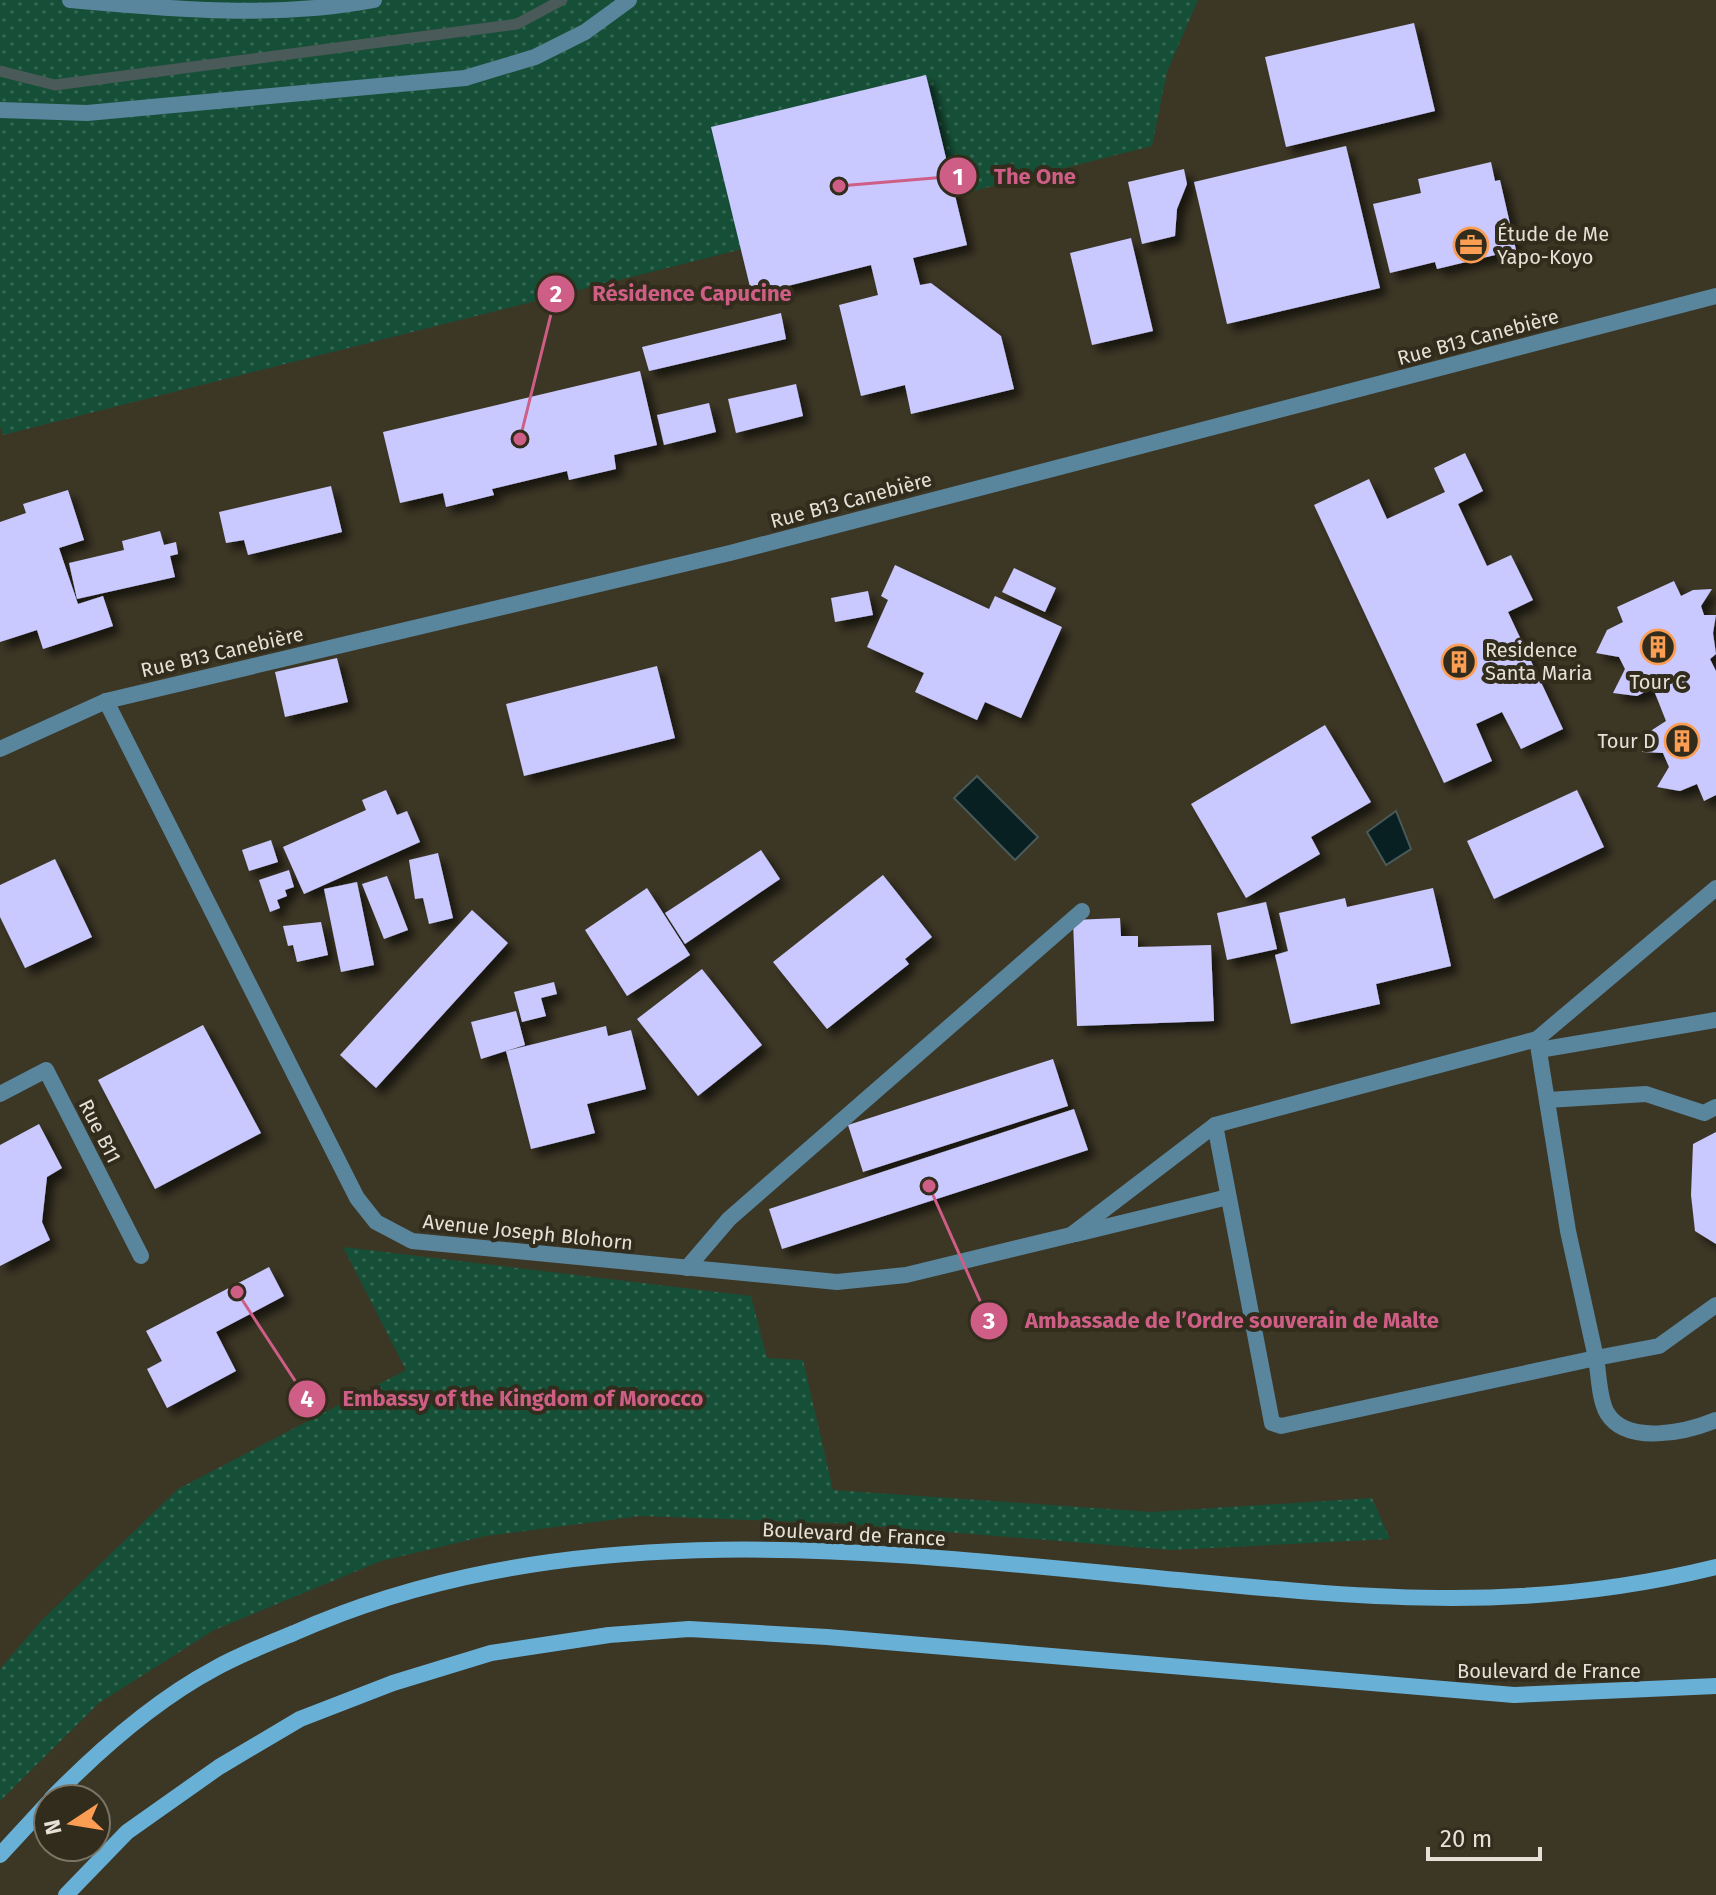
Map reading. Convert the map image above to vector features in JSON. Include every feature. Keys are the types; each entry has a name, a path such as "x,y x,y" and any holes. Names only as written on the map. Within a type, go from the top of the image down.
{"main road":[{"name":"Boulevard de France","path":"67,1783 97,1751 212,1670 355,1606 456,1578 598,1554 754,1548 987,1562 1319,1594 1443,1601 1534,1598 1628,1587 1716,1567"},
{"name":"Boulevard de France","path":"66,1895 127,1832 219,1767 300,1719 393,1683 491,1653 609,1635 689,1629 827,1637 1514,1695 1716,1686"},
{"name":"Boulevard de France","path":"0,1855 32,1820"}],"street":[{"path":"70,0 249,11 336,7 374,0"},
{"path":"0,110 87,113 465,78 535,57 585,32 629,0"},
{"name":"Rue B13 Canebière","path":"0,749 106,701 730,553 1716,296"},
{"name":"Avenue Joseph Blohorn","path":"106,701 357,1198 376,1222 412,1241 837,1282 906,1275 1228,1197"},
{"path":"1538,1044 1716,888"},
{"path":"687,1268 729,1219 1082,911"},
{"path":"1071,1235 1215,1125 1538,1044 1716,1020"},
{"path":"1538,1044 1568,1231 1605,1409 1615,1424 1635,1432 1691,1431 1716,1420"},
{"name":"Rue B11","path":"0,1094 46,1070 141,1256"},
{"path":"1547,1100 1646,1094 1704,1113 1716,1107"},
{"path":"1215,1125 1272,1423 1281,1426 1659,1346 1716,1305"}],"green space":[{"path":"0,0 1198,0 1167,72 1152,146 3,435 0,426"},
{"path":"343,1247 751,1296 767,1358 803,1360 833,1490 1152,1512 1372,1498 1390,1539 1171,1550 834,1523 641,1516 486,1536 381,1561 214,1630 99,1703 0,1801 0,1669 42,1620 178,1489 406,1370"}],"water":[{"path":"977,776 1038,837 1015,860 954,798"},
{"path":"1396,811 1411,849 1386,865 1367,832"}],"building":[{"path":"1414,23 1435,111 1286,147 1265,57"},
{"path":"926,75 967,245 913,258 920,285 931,283 1001,336 1014,389 911,414 905,385 861,396 839,305 878,295 871,265 752,295 711,127"},
{"path":"1346,146 1380,288 1227,324 1194,182"},
{"path":"1491,162 1495,181 1500,180 1516,250 1437,269 1435,262 1390,273 1373,204 1421,193 1418,179"},
{"path":"1184,169 1187,184 1177,209 1175,236 1142,244 1128,182"},
{"path":"1131,238 1153,331 1092,345 1070,253"},
{"path":"781,313 786,339 649,371 642,347"},
{"path":"640,371 657,445 614,455 616,469 569,480 567,471 492,489 494,495 446,507 443,493 400,503 383,432"},
{"path":"796,384 803,416 736,433 728,399"},
{"path":"709,403 716,432 664,445 657,415"},
{"name":"Residence Santa Maria","path":"1465,453 1483,491 1458,504 1487,566 1511,555 1533,600 1508,612 1563,729 1521,749 1502,712 1476,724 1492,761 1444,783 1314,505 1369,479 1387,519 1445,492 1434,468"},
{"path":"331,486 342,532 248,555 244,540 226,543 219,512"},
{"path":"68,490 84,540 59,548 79,607 78,604 103,596 113,626 43,649 37,630 0,642 0,522 26,513 23,504"},
{"path":"160,531 164,545 176,542 178,554 170,556 175,577 77,599 69,563 124,550 122,541"},
{"path":"895,565 989,609 995,596 1062,627 1021,718 985,702 977,720 915,692 924,673 867,647 888,600 881,596"},
{"path":"1014,568 1056,588 1045,612 1002,592"},
{"name":"Tour C","path":"1674,581 1681,596 1693,590 1712,589 1701,606 1704,615 1716,615 1713,633 1716,654 1710,659 1716,671 1716,795 1704,801 1697,784 1680,791 1657,787 1669,767 1663,753 1642,752 1652,730 1666,721 1653,688 1637,696 1613,693 1625,669 1619,657 1596,653 1607,630 1623,622 1617,607"},
{"path":"868,591 873,615 835,622 831,598"},
{"path":"337,658 348,702 285,717 275,672"},
{"path":"657,666 675,738 524,776 506,704"},
{"path":"1325,725 1371,802 1311,837 1320,854 1246,898 1191,804"},
{"path":"386,790 397,815 407,811 420,842 304,894 283,847 366,810 362,800"},
{"path":"1577,790 1604,847 1494,899 1467,841"},
{"path":"271,840 278,862 249,871 242,850"},
{"path":"761,850 780,879 685,944 665,913"},
{"path":"438,853 453,918 429,924 423,898 415,899 409,860"},
{"path":"55,859 92,937 25,968 0,917 0,885"},
{"path":"289,870 294,887 285,890 287,896 277,900 280,908 270,912 259,880"},
{"path":"883,875 932,937 905,959 909,964 827,1029 773,962"},
{"path":"387,876 408,930 384,939 362,884"},
{"path":"357,882 374,965 341,972 324,889"},
{"path":"647,888 690,955 627,996 585,930"},
{"path":"1433,888 1451,966 1376,984 1380,1004 1291,1024 1275,955 1288,951 1279,913 1345,898 1347,907"},
{"path":"1266,902 1277,949 1227,960 1217,913"},
{"path":"472,910 508,943 376,1088 340,1055"},
{"path":"1120,918 1121,936 1138,936 1138,947 1211,945 1214,1021 1077,1026 1073,920"},
{"path":"321,922 328,955 297,962 293,945 288,946 283,926"},
{"path":"702,969 762,1045 698,1096 637,1019"},
{"path":"554,982 557,994 541,998 546,1016 522,1022 514,992"},
{"path":"516,1011 525,1045 481,1059 471,1022"},
{"path":"203,1025 261,1133 155,1189 98,1080"},
{"path":"606,1026 608,1036 631,1030 646,1089 587,1104 595,1133 531,1149 506,1051"},
{"path":"1053,1059 1068,1106 863,1172 848,1125"},
{"path":"1074,1109 1088,1150 782,1249 769,1209"},
{"path":"39,1124 62,1168 47,1177 42,1222 50,1240 0,1266 0,1145"},
{"path":"1716,1132 1716,1244 1695,1231 1691,1195 1693,1144"},
{"path":"269,1267 284,1296 216,1332 236,1371 167,1408 147,1369 162,1361 146,1331"}],"waterway":[{"path":"0,71 55,85 517,24 562,0"}],"place":[{"name":"The One","path":"839,186"},
{"name":"Étude de Me Yapo-Koyo","path":"1471,245"},
{"name":"Résidence Capucine","path":"520,439"},
{"name":"Tour C","path":"1658,647"},
{"name":"Residence Santa Maria","path":"1459,662"},
{"name":"Tour D","path":"1682,741"},
{"name":"Ambassade de l’Ordre souverain de Malte","path":"929,1186"},
{"name":"Embassy of the Kingdom of Morocco","path":"237,1292"}]}
